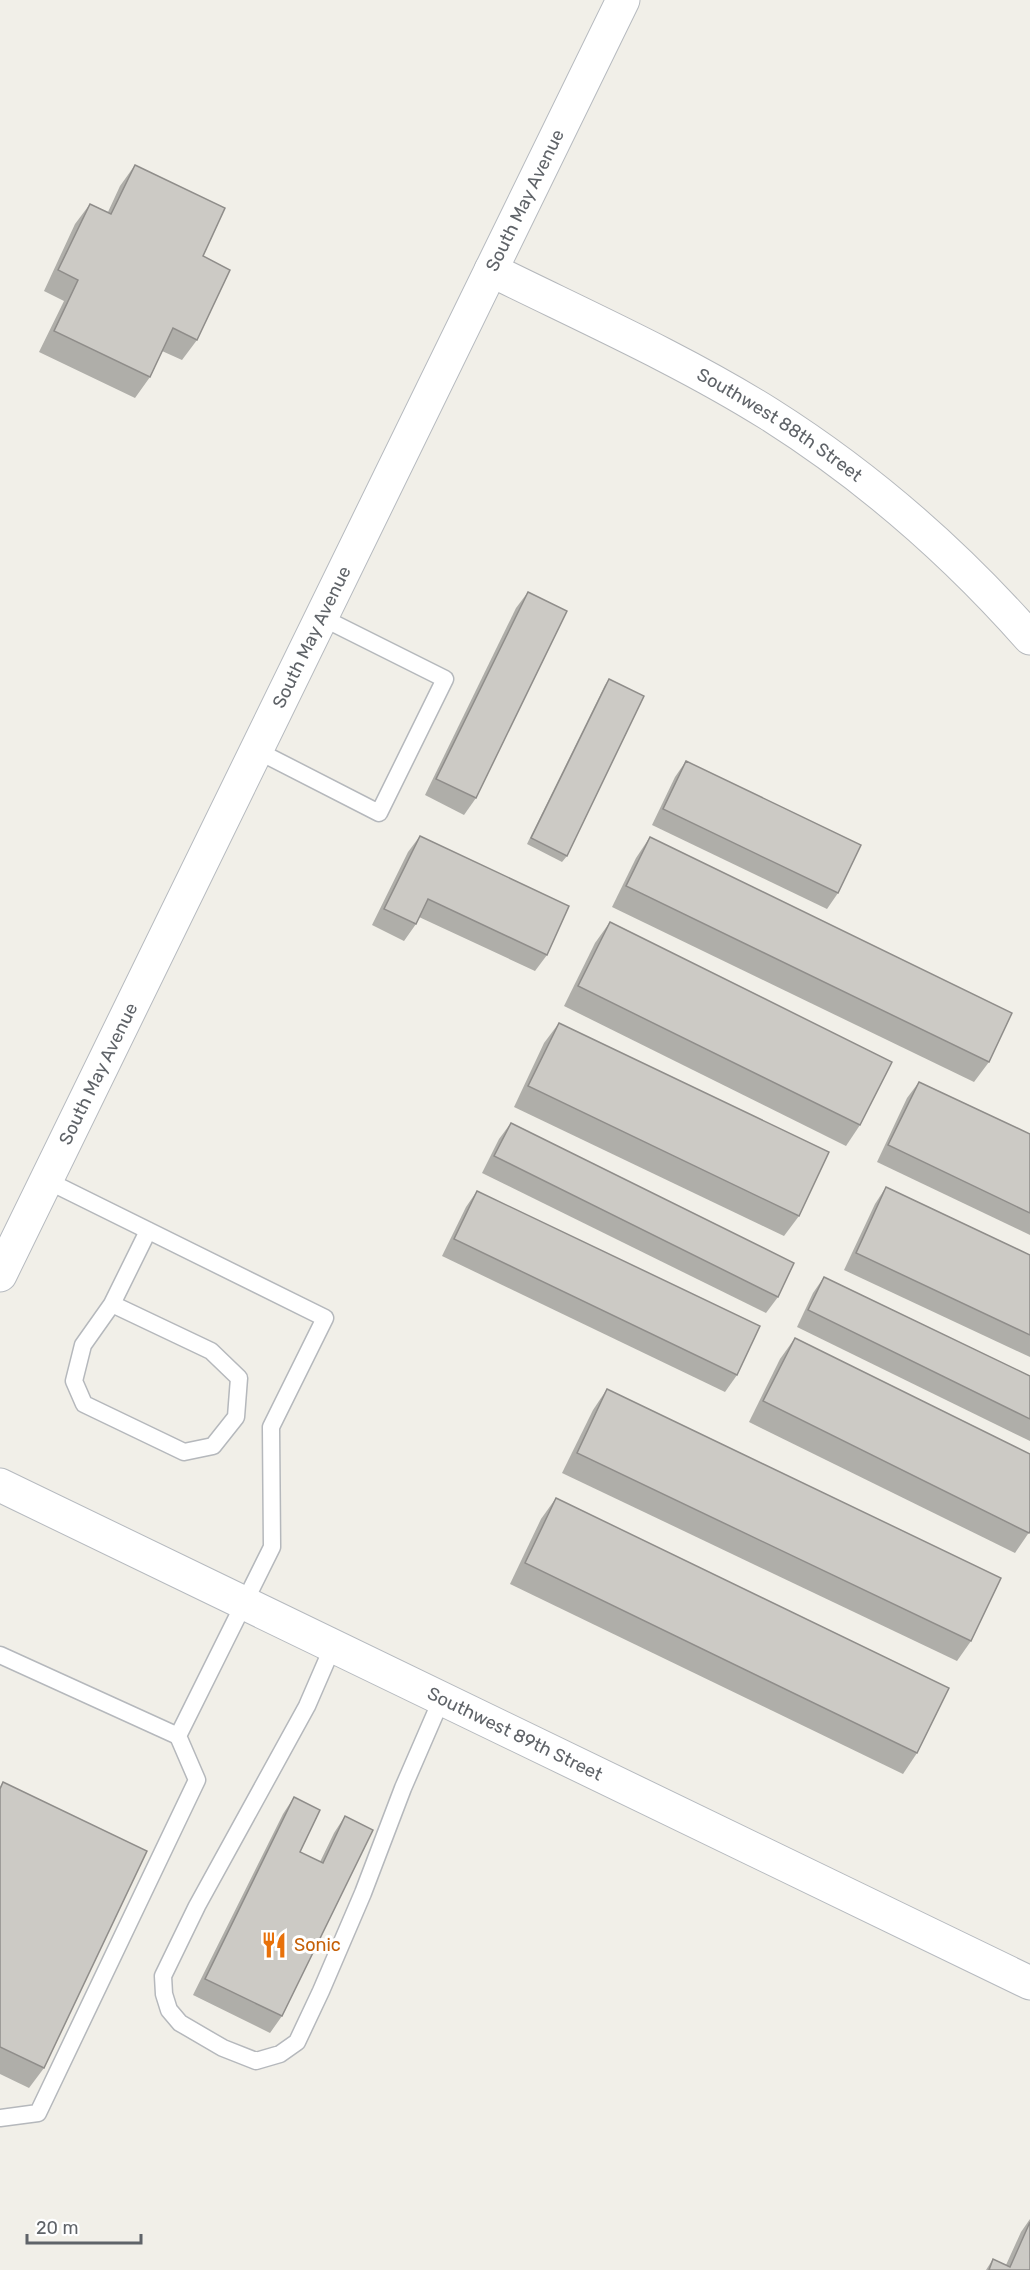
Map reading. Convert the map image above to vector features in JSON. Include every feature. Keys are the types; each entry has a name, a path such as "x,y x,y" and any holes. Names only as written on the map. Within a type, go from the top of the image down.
{"main road":[{"name":"South May Avenue","path":"0,1275 623,0"},
{"name":"Southwest 88th Street","path":"491,270 698,373 770,415 891,502 936,540 1001,605 1030,638"},
{"name":"Southwest 89th Street","path":"0,1485 1030,1983"}],"lane":[{"path":"256,750 379,813 445,678 321,617"},
{"path":"46,1180 325,1318 271,1427 272,1547 178,1736"},
{"path":"112,1304 211,1351 239,1378 236,1417 213,1446 184,1452 84,1404 74,1381 83,1345 112,1304 147,1231"},
{"path":"333,1646 307,1706 197,1906 163,1976 169,2010 180,2023 223,2048 256,2061 280,2054 297,2042 363,1893 403,1788 442,1698"},
{"path":"0,1655 178,1736 197,1780 38,2113 0,2118"}],"building":[{"path":"135,165 225,208 203,256 230,270 197,340 173,328 150,377 54,331 78,280 58,270 90,204 111,214"},
{"path":"528,592 567,611 476,798 436,779"},
{"path":"609,679 644,696 567,856 531,838"},
{"path":"686,761 861,845 838,893 663,809"},
{"path":"420,836 569,906 547,955 428,899 416,924 384,909"},
{"path":"650,837 1012,1013 989,1062 626,886"},
{"path":"610,922 892,1062 860,1125 578,986"},
{"path":"559,1023 829,1152 799,1216 528,1086"},
{"path":"919,1082 1030,1134 1030,1213 888,1145"},
{"path":"511,1123 794,1263 778,1297 494,1156"},
{"path":"886,1187 1030,1255 1030,1335 856,1253"},
{"path":"477,1191 760,1326 737,1375 454,1239"},
{"path":"824,1277 1030,1376 1030,1419 808,1310"},
{"path":"795,1338 1030,1454 1029,1533 763,1401"},
{"path":"607,1389 1001,1578 971,1641 577,1453"},
{"path":"556,1498 949,1688 917,1753 525,1563"},
{"path":"3,1782 147,1851 44,2068 0,2047 0,1789"},
{"path":"294,1797 320,1810 300,1852 323,1863 345,1816 373,1830 282,2016 205,1979"},
{"path":"1030,2222 1030,2270 989,2270 993,2259 1010,2267"}],"place":[{"name":"Sonic","path":"274,1945"}]}
